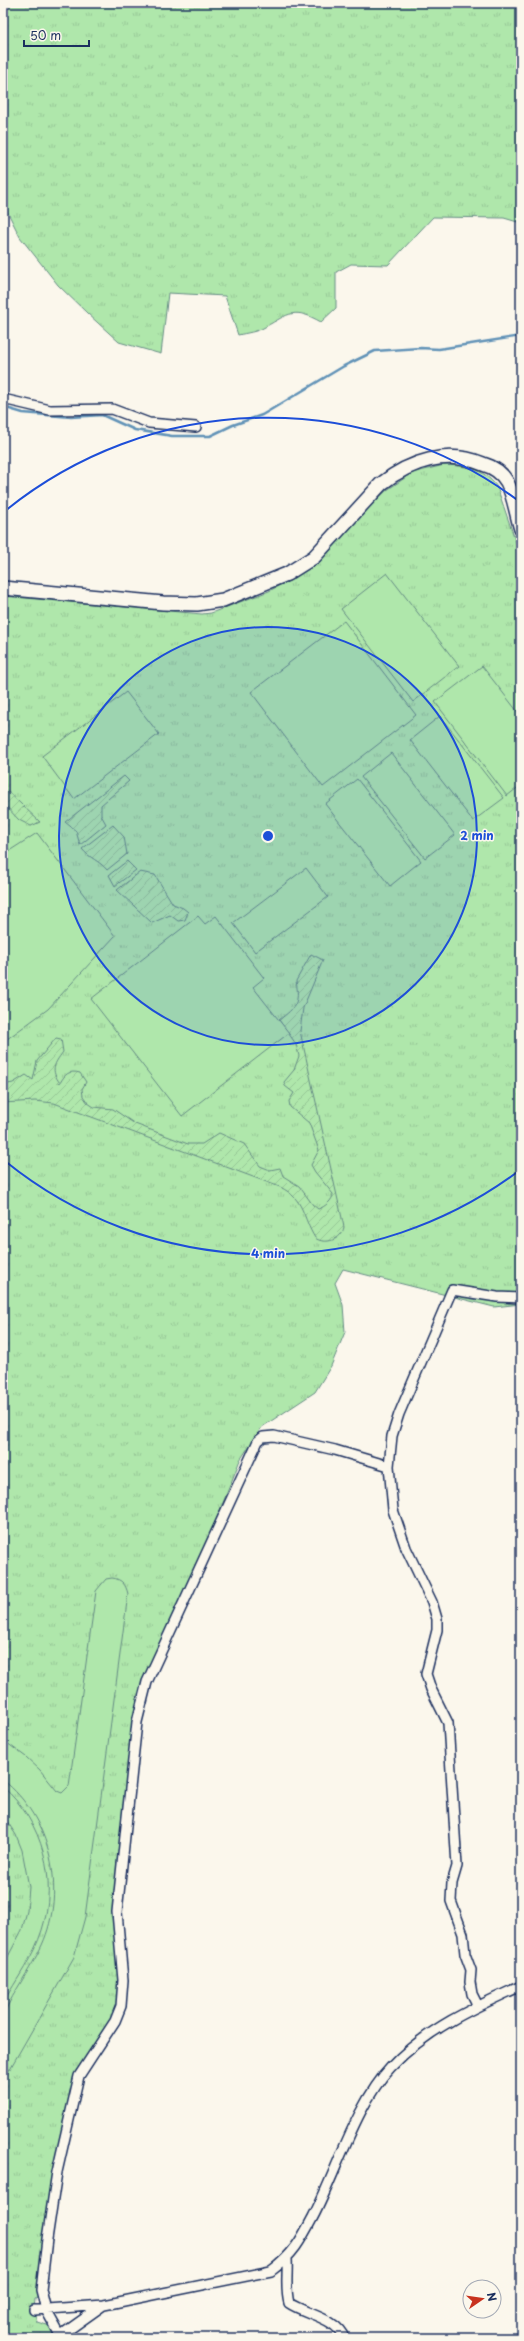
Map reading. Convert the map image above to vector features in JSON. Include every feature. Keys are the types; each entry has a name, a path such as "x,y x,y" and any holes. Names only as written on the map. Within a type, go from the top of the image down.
{"main road":[{"path":"3,588 163,603 197,604 223,600 287,574 314,557 371,495 390,477 412,465 451,456 475,460 500,472 507,482 521,529"}],"street":[{"path":"3,399 50,410 112,409 149,423 196,427"},
{"path":"478,2006 471,1988 471,1970 465,1954 463,1934 451,1901 452,1883 457,1866 448,1723 431,1689 426,1674 438,1630 437,1619 432,1602 406,1548 393,1510 389,1466 392,1436 399,1414 452,1290 497,1297 521,1298"},
{"path":"104,2305 58,2336 46,2310 41,2290 57,2172 75,2090 79,2076 115,2021 123,1992 117,1912 138,1722 147,1682 258,1441 263,1437 274,1436 335,1450 389,1466"},
{"path":"34,2310 104,2305 254,2276 271,2271 287,2259 299,2243 329,2186 349,2137 370,2095 390,2067 418,2041 478,2006 521,1986"},
{"path":"287,2259 288,2277 286,2293 289,2303 333,2324 341,2330 344,2338"}],"green space":[{"path":"3,3 521,3 521,223 504,218 433,217 388,265 351,264 336,272 336,308 321,322 312,317 298,313 280,318 262,329 238,335 225,296 168,293 161,354 119,342 58,285 20,237 3,203"},
{"path":"444,465 473,469 485,475 497,487 521,557 521,1304 494,1307 343,1269 335,1283 343,1305 345,1332 331,1366 315,1392 262,1427 240,1460 205,1548 145,1676 115,1907 120,1991 115,2012 108,2027 74,2077 48,2200 38,2298 35,2299 34,2310 37,2322 47,2325 54,2332 53,2337 3,2338 3,596 202,614 211,613 269,591 297,576 387,490 412,473"},
{"path":"387,573 459,666 413,702 341,609"},
{"path":"344,621 416,715 323,787 251,692"},
{"path":"482,666 521,716 521,785 507,796 435,702"},
{"path":"126,692 159,734 74,799 42,756"},
{"path":"440,716 504,798 473,821 410,740"},
{"path":"391,753 455,835 425,858 361,777"},
{"path":"124,776 129,781 101,805 101,815 106,824 80,845 76,831 65,822"},
{"path":"357,779 421,861 390,886 325,804"},
{"path":"3,787 40,822 31,826 19,820 3,803"},
{"path":"113,825 124,837 127,854 107,870 82,849"},
{"path":"37,833 115,936 48,1009 3,1042 3,836 9,851"},
{"path":"127,861 136,870 115,886 109,875"},
{"path":"306,868 328,897 255,952 233,923"},
{"path":"140,872 155,875 173,904 188,912 185,920 178,921 170,915 152,923 117,890"},
{"path":"198,916 205,924 216,916 264,978 253,987 289,1033 182,1116 91,999"},
{"path":"311,954 323,960 303,1008 300,1031 344,1227 343,1231 337,1238 323,1241 315,1238 299,1203 294,1197 280,1187 54,1103 35,1101 3,1103 3,1085 13,1083 26,1075 33,1080 37,1061 56,1038 61,1039 63,1052 55,1064 55,1074 60,1083 70,1072 80,1073 86,1082 82,1089 83,1096 88,1103 94,1107 113,1109 135,1124 188,1144 202,1144 219,1133 244,1144 260,1166 270,1170 280,1168 283,1176 299,1186 313,1205 318,1209 321,1208 330,1201 333,1194 311,1165 319,1150 309,1123 290,1107 289,1101 294,1093 285,1086 284,1082 294,1070 299,1056 296,1044 279,1020 293,1008 297,1000 296,981"},
{"path":"112,1578 123,1583 128,1594 85,1917 74,1957 3,2081 2,2036 4,2014 42,1945 49,1924 53,1901 53,1879 50,1856 43,1834 33,1814 19,1796 3,1780 3,1740 26,1757 40,1770 57,1791 62,1793 69,1786 96,1591 106,1579"},
{"path":"3,1787 17,1801 37,1834 44,1853 48,1891 47,1911 39,1940 3,2003 3,1966 22,1930 27,1911 29,1887 22,1850 16,1835 3,1815"}],"waterway":[{"path":"3,407 23,413 71,417 102,415 135,430 172,436 210,436 233,425 262,415 344,366 375,351 420,348 439,349 521,336"}]}
